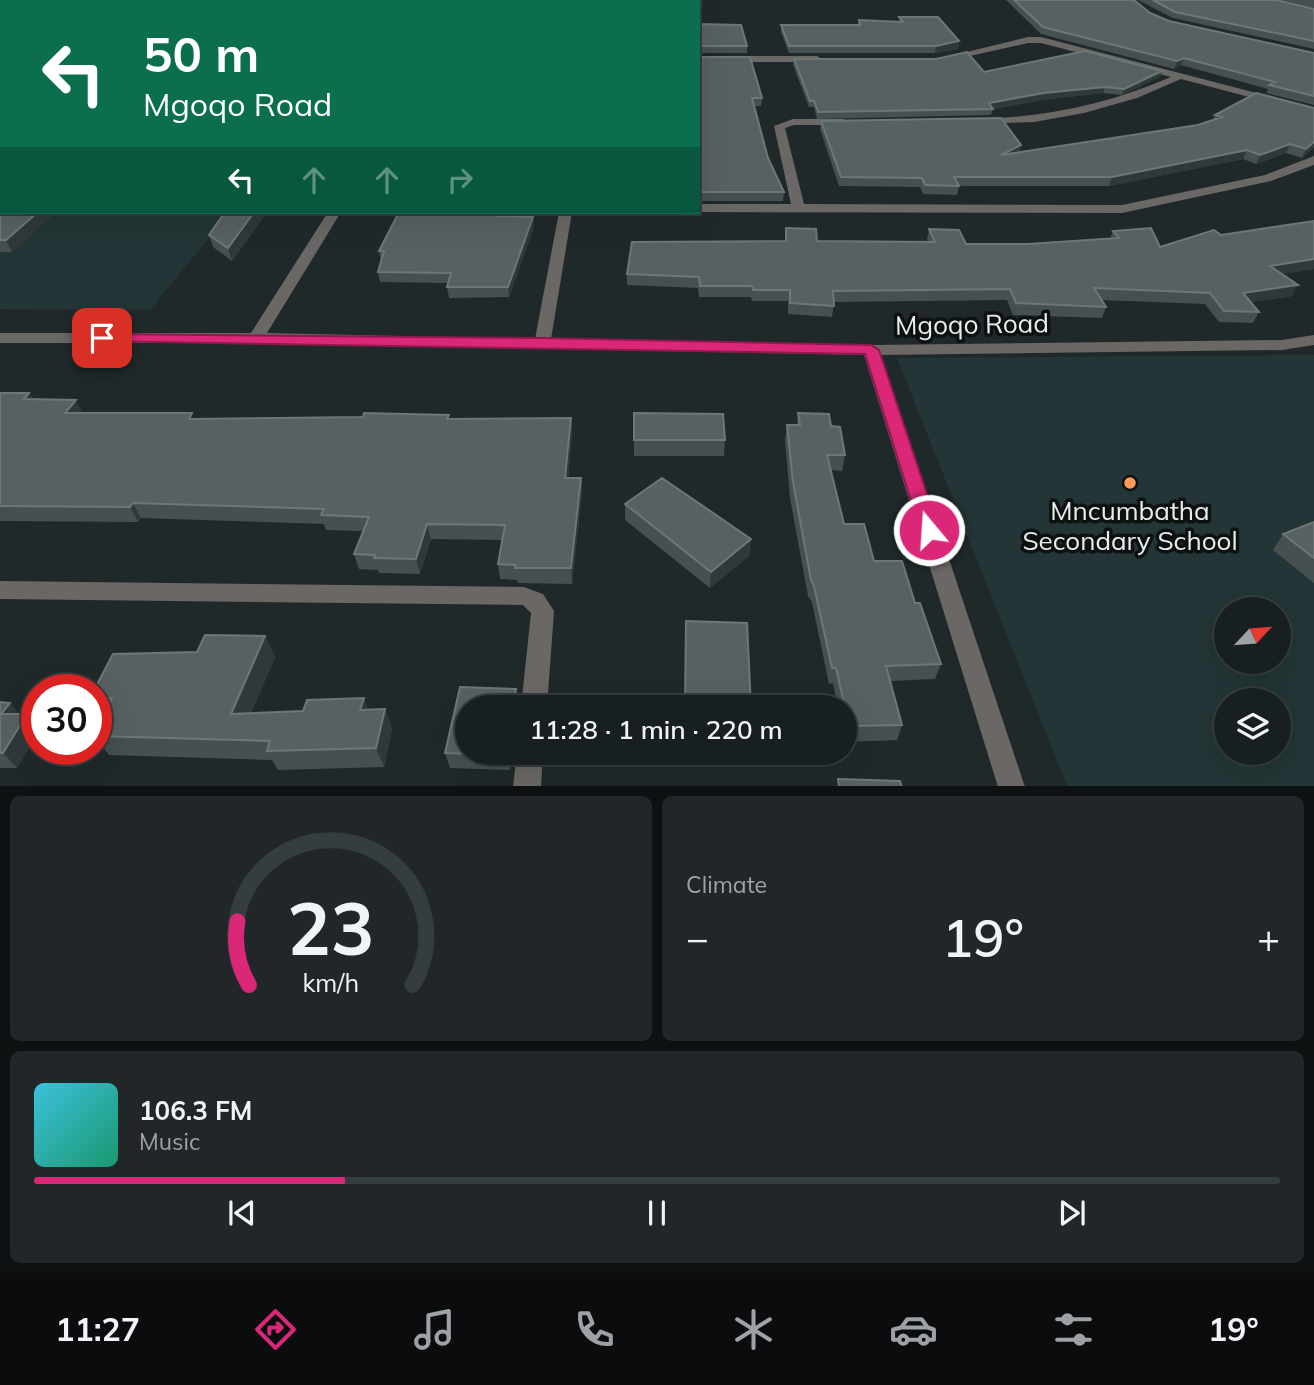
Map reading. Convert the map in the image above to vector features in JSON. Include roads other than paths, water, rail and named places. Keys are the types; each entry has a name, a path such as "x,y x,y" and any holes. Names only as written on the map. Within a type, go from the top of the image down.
{"street":[{"path":"935,59 960,57 1028,40 1041,40 1314,111"},
{"path":"700,59 824,59"},
{"path":"965,122 1028,120 1097,108 1141,95 1183,75"},
{"path":"798,208 779,126 793,122 859,122"},
{"path":"700,208 1122,209 1267,178 1314,160"},
{"path":"256,338 333,214"},
{"path":"542,342 566,214"},
{"name":"Mgoqo Road","path":"0,338 256,338 871,350 1282,345 1314,340"},
{"path":"871,350 1012,786"},
{"path":"0,590 524,596 535,600 543,611 535,695"},
{"path":"527,786 529,765"}],"place":[{"name":"Mncumbatha Secondary School","path":"1130,483"}]}
